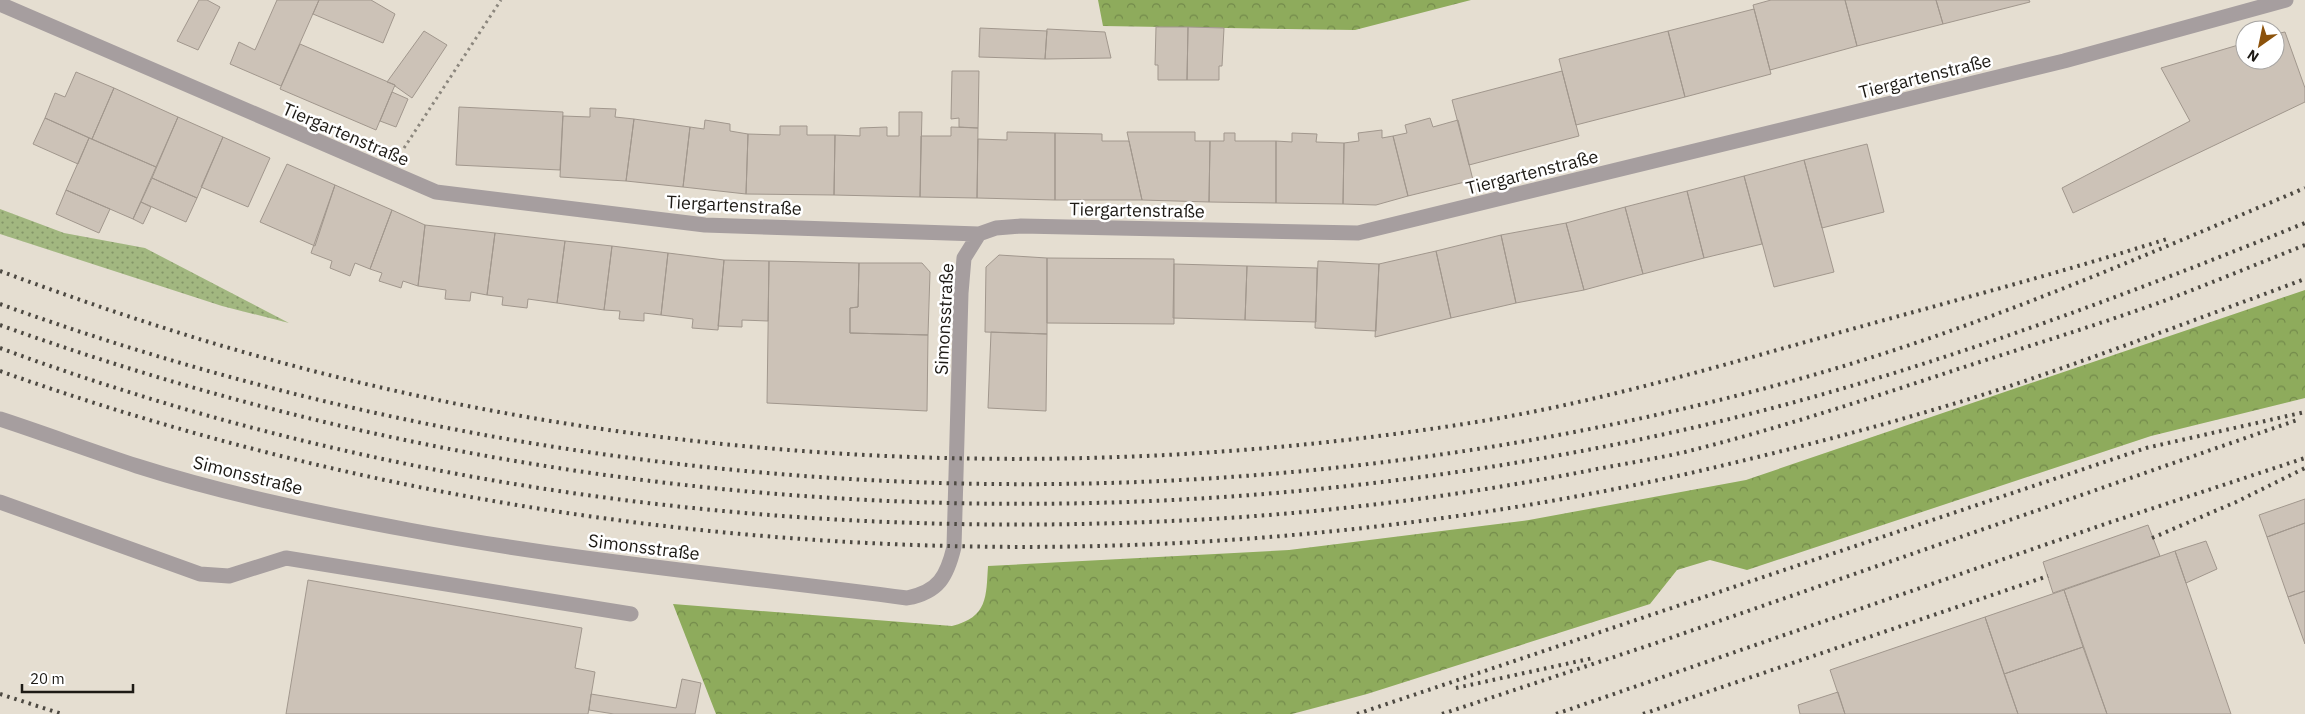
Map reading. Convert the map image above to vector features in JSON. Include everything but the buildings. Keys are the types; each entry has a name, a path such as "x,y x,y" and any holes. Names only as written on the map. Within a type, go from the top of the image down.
{"street":[{"name":"Tiergartenstraße","path":"0,4 388,173 436,192 705,225 979,234 996,228 1021,226 1358,233 2064,61 2286,0"},
{"name":"Simonsstraße","path":"0,419 138,466 225,490 407,530 580,559 907,598 922,595 940,583 950,563 954,547 961,294 964,258 979,234"},
{"path":"0,502 200,574 229,576 286,558 631,614"}],"path":[{"path":"388,173 500,0"}],"green space":[{"path":"1098,0 1471,0 1355,30 1103,26"},
{"path":"0,209 64,233 145,248 289,323 222,306 0,234"},
{"path":"2305,290 2305,398 2151,436 1747,570 1710,560 1677,570 1650,604 1367,694 1292,714 716,714 673,604 952,626 973,617 979,611 983,604 987,587 988,566 1289,550 1529,520 1746,480"}],"railway":[{"path":"0,304 221,375 447,428 677,464 908,482 1140,482 1372,464 1601,427 1827,371 1888,352 2009,309 2128,262 2305,188"},
{"path":"0,325 203,390 410,441 619,477 829,498 1041,504 1253,495 1464,471 1674,432 1755,413 1835,391 1993,341 2150,284 2305,223"},
{"path":"0,271 126,316 254,355 403,392 553,421 705,442 859,455 1012,459 1166,455 1318,443 1470,423 1515,415 1605,396 1694,373 2042,276 2170,238"},
{"path":"0,348 149,398 299,440 451,473 604,498 759,514 914,523 1070,524 1227,518 1365,506 1456,494 1547,479 1685,452 1754,434 1822,413 2111,320 2305,245"},
{"path":"0,371 205,436 414,486 626,521 840,542 1055,547 1270,537 1484,512 1695,472 1850,433 2004,388 2305,279"},
{"path":"1357,714 2146,448 2305,412"},
{"path":"1442,714 1653,644 2300,419"},
{"path":"1556,714 2105,524 2305,458"},
{"path":"2152,538 2236,502 2305,468"},
{"path":"1643,714 2048,576"},
{"path":"1456,688 1593,658"},
{"path":"0,694 62,714"}]}
